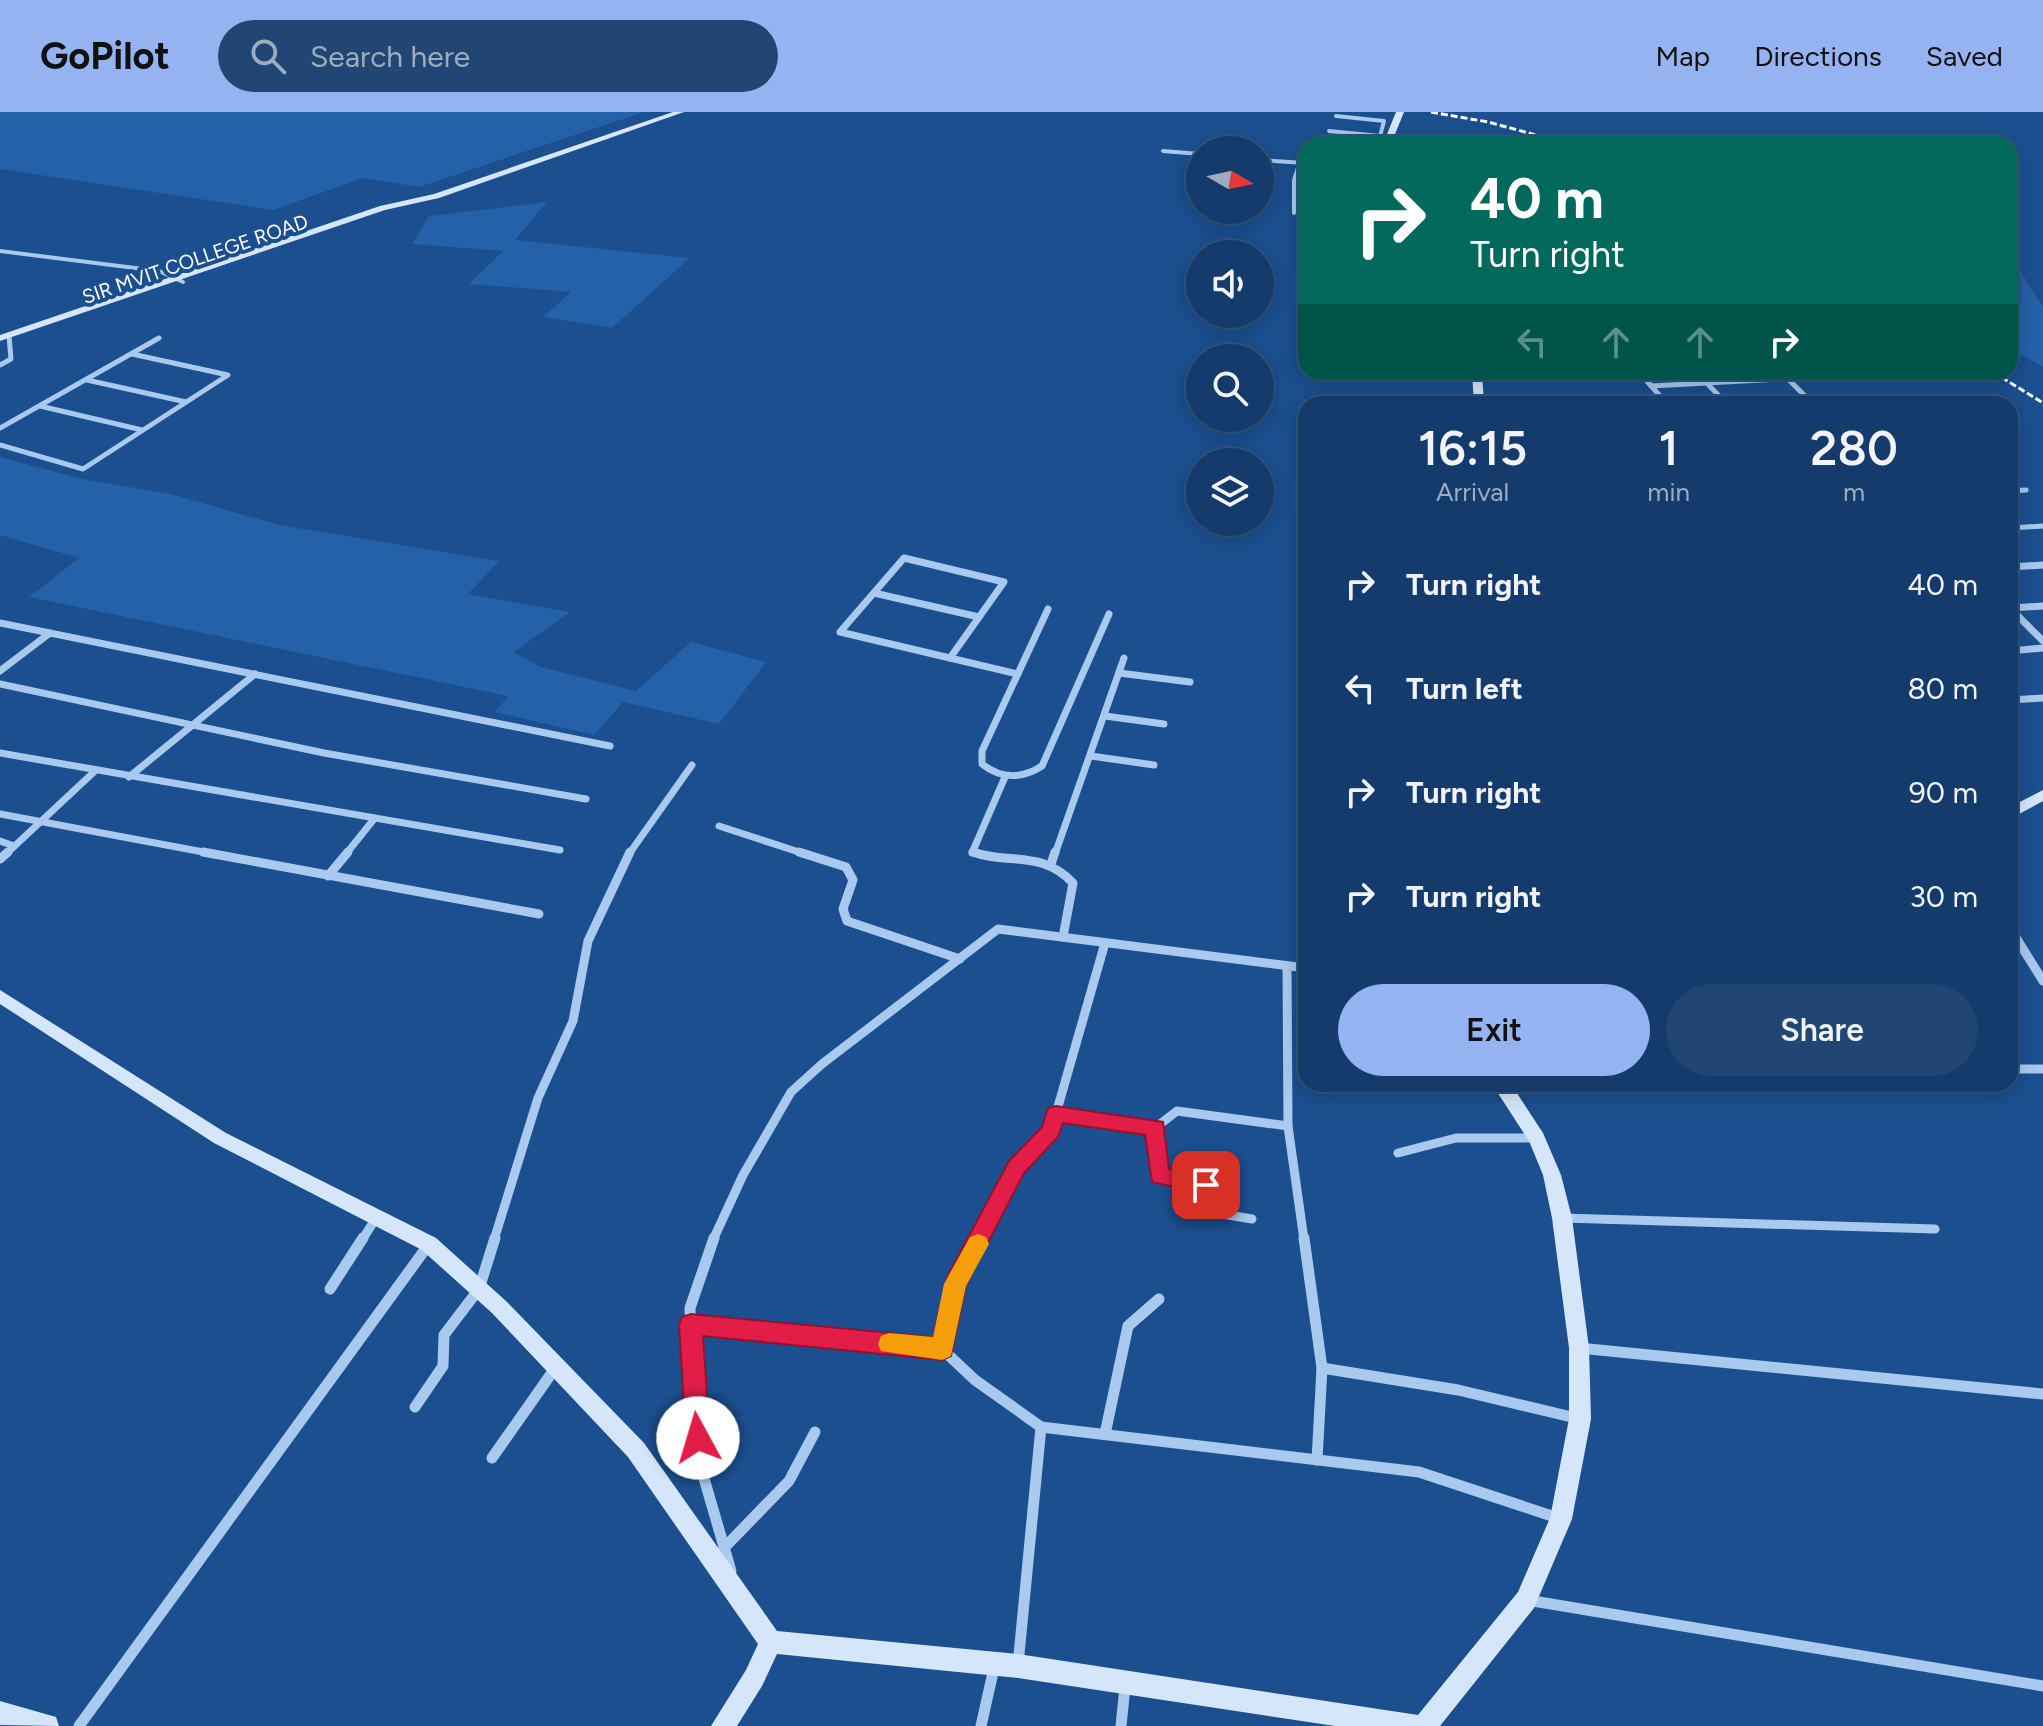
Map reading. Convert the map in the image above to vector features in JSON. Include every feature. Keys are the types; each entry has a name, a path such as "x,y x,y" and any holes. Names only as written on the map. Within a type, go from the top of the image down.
{"street":[{"name":"SIR MVIT COLLEGE ROAD","path":"0,345 7,339 393,210 429,188 659,112"},
{"name":"SIR MVIT COLLEGE ROAD","path":"400,204 436,196 665,112"},
{"name":"SIR MVIT COLLEGE ROAD","path":"598,137 680,112"},
{"path":"1390,136 1400,112"},
{"path":"1329,131 1380,136 1384,121 1336,116"},
{"path":"1163,151 1186,153"},
{"path":"1274,161 1298,163"},
{"path":"1294,213 1294,180 1298,172"},
{"path":"0,251 159,271 179,281"},
{"path":"0,428 159,338"},
{"path":"0,365 11,359 7,339"},
{"path":"0,445 83,469 228,375 132,354"},
{"path":"87,379 186,402"},
{"path":"1646,380 1660,396"},
{"path":"1651,386 1761,380"},
{"path":"1790,380 1805,396"},
{"path":"1706,382 1719,396"},
{"path":"39,406 142,430"},
{"path":"2018,490 2026,490"},
{"path":"2018,528 2043,526"},
{"path":"950,658 1004,582 904,558 840,632 950,658 1018,674"},
{"path":"2018,567 2043,565"},
{"path":"874,593 979,617"},
{"path":"2018,608 2043,606"},
{"path":"1048,609 982,751 982,764 990,772 1005,777 1037,770 1042,766 1109,614"},
{"path":"2018,616 2043,641"},
{"path":"0,623 610,746"},
{"path":"0,671 50,633"},
{"path":"2018,650 2043,648"},
{"path":"1051,864 1124,658"},
{"path":"1119,673 1190,682"},
{"path":"129,777 255,674"},
{"path":"0,684 324,753 586,799"},
{"path":"2018,700 2043,698"},
{"path":"1105,716 1164,724"},
{"path":"0,753 560,850"},
{"path":"1091,756 1154,765"},
{"path":"415,1407 443,1366 444,1335 479,1289 538,1098 573,1021 588,941 631,849 692,765"},
{"path":"0,859 95,771"},
{"path":"1005,777 972,853 1051,864 1065,872 1073,883 1063,937"},
{"path":"2018,809 2043,795"},
{"path":"0,814 37,824 539,914"},
{"path":"328,876 374,819"},
{"path":"719,826 846,867 853,880 843,909 847,921 960,959"},
{"path":"0,841 14,846"},
{"path":"739,1599 701,1468 694,1409 690,1308 710,1246 743,1175 791,1092 822,1064 998,929 1298,967"},
{"path":"2018,941 2043,981"},
{"path":"942,1349 955,1284 1016,1167 1051,1131 1105,943"},
{"path":"1287,966 1288,1126 1322,1368 1317,1460"},
{"path":"0,996 220,1138 429,1244 479,1289 636,1450 771,1642 1007,1665 1415,1726"},
{"path":"2018,1069 2043,1069"},
{"path":"1425,1726 1526,1600 1561,1519 1580,1419 1579,1348 1562,1218 1552,1175 1537,1138 1506,1092"},
{"path":"1056,1114 1155,1128 1177,1111 1288,1126"},
{"path":"1155,1128 1159,1175 1206,1185 1204,1211 1252,1219"},
{"path":"1398,1153 1456,1138 1537,1138"},
{"path":"330,1289 376,1217"},
{"path":"1562,1218 1935,1229"},
{"path":"79,1726 429,1244"},
{"path":"1105,1434 1128,1326 1159,1299"},
{"path":"691,1325 942,1349 975,1380 1041,1427 1419,1472 1561,1519"},
{"path":"1579,1348 2043,1394"},
{"path":"492,1458 556,1367"},
{"path":"1322,1368 1458,1390 1580,1419"},
{"path":"981,1726 1007,1665 1041,1427"},
{"path":"724,1548 788,1482 809,1452 815,1432"},
{"path":"1526,1600 2043,1686"},
{"path":"723,1726 754,1678 771,1642"},
{"path":"1121,1726 1126,1682"},
{"path":"0,1713 47,1726"}],"shaded area":[{"path":"0,112 644,112 419,187 363,178 273,210 0,169"},
{"path":"547,202 515,240 690,258 612,328 543,317 571,292 469,284 503,251 412,244 429,216"},
{"path":"2018,268 2043,307 2043,367 2018,353"},
{"path":"0,457 82,479 171,494 279,525 499,561 468,594 570,612 514,652 541,667 636,691 691,642 766,662 719,724 623,702 594,735 495,712 508,696 29,597 79,558 0,535"}],"railway":[{"path":"1431,112 1488,122 1540,136"},
{"path":"2006,380 2043,403"}],"slow traffic":[{"path":"889,1344 942,1349 955,1284 978,1244"}],"route":[{"path":"698,1438 691,1325 942,1349 955,1284 1016,1167 1051,1131 1056,1114 1155,1128 1159,1175 1206,1185"}]}
